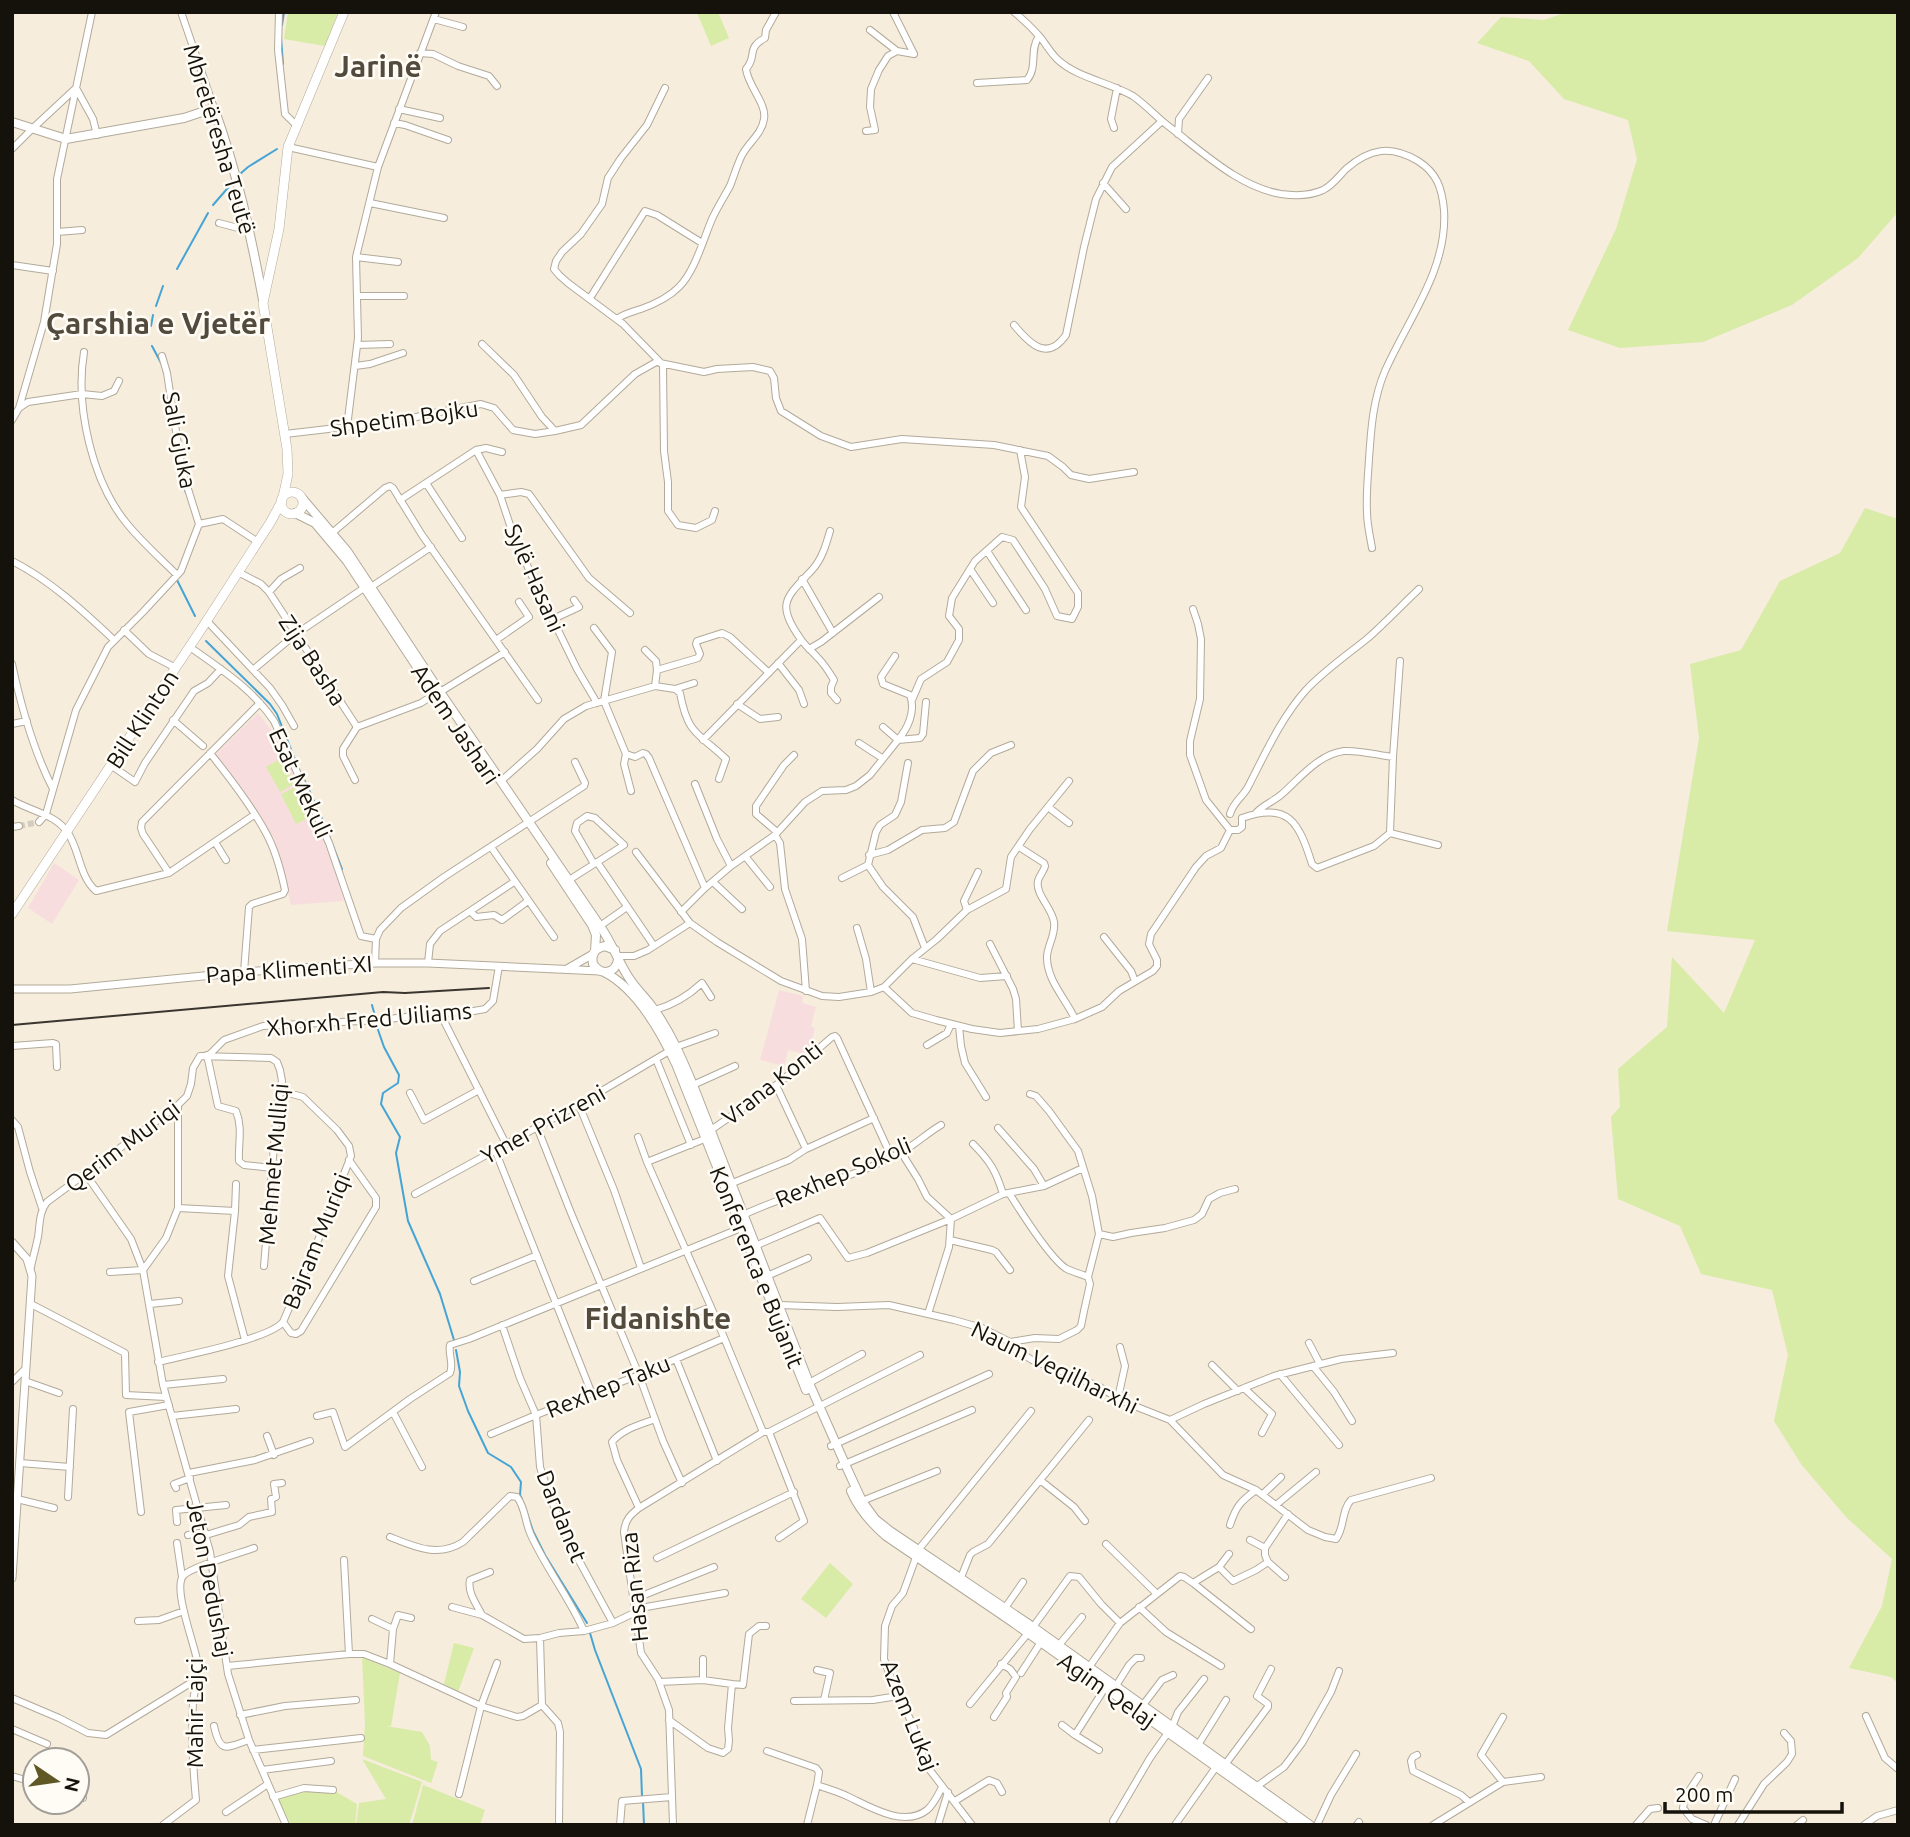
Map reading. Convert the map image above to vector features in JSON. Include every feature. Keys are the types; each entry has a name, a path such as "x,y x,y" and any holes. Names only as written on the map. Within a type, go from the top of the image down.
{"main road":[{"path":"263,303 279,229 288,147 344,12"},
{"path":"12,122 66,139 184,118 214,108"},
{"name":"Mbretëresha Teutë","path":"214,108 238,179 263,303 285,434 288,474 282,499"},
{"name":"Mbretëresha Teutë","path":"288,474 299,496"},
{"path":"290,492 299,496 302,508 291,513 283,508 282,499 290,492"},
{"name":"Adem Jashari","path":"299,496 347,551 437,693 569,880 617,955"},
{"name":"Bill Klinton","path":"12,914 207,621 270,523 282,499"},
{"name":"Adem Jashari","path":"291,513 315,523 368,588"},
{"name":"Bill Klinton","path":"270,523 291,513"},
{"name":"Adem Jashari","path":"437,693 501,781 592,925 596,935 594,952"},
{"path":"605,946 617,955 614,969 602,972 593,964 594,952 605,946"},
{"name":"Konferenca e Bujanit","path":"617,955 632,982 655,1010 673,1049 728,1185 743,1215 776,1306 857,1504 871,1523 887,1536 918,1553"},
{"name":"Konferenca e Bujanit","path":"602,972 622,984 673,1049 693,1085 708,1137"},
{"name":"Konferenca e Bujanit","path":"728,1185 741,1228 809,1383 817,1408"},
{"name":"Konferenca e Bujanit","path":"842,1465 862,1501 884,1526 918,1553"},
{"name":"Agim Qelaj","path":"918,1553 1030,1630 1059,1645 1105,1688 1254,1789 1298,1825"},
{"name":"Agim Qelaj","path":"960,1582 1005,1608 1013,1618"},
{"name":"Agim Qelaj","path":"1030,1630 1041,1643 1116,1686 1143,1705 1170,1730 1198,1745 1221,1767"},
{"name":"Agim Qelaj","path":"1287,1818 1310,1825"}],"street":[{"path":"12,420 19,408 44,322 57,244 57,179 92,12"},
{"name":"Mbretëresha Teutë","path":"181,12 214,108"},
{"path":"279,12 278,50 285,114 296,125"},
{"path":"617,319 659,301 678,287 699,252 741,156 764,123 764,110 747,78 746,69 751,63 752,49 765,37 776,12"},
{"path":"870,30 897,51 914,54 893,12"},
{"path":"1014,12 1039,36 1058,60 1132,96 1241,180 1277,193 1310,194 1323,190 1355,162 1383,149 1408,156 1436,176 1444,206 1445,233 1439,258 1385,370 1376,396 1370,443 1367,511 1372,548"},
{"path":"347,427 357,345 356,257 378,167 435,16 463,27"},
{"path":"977,83 1027,80 1033,71 1034,45 1039,36"},
{"path":"866,131 875,130 870,107 871,89 888,56 897,51"},
{"path":"420,53 433,54 489,76 497,86"},
{"path":"1178,134 1179,120 1208,78"},
{"path":"12,149 76,88"},
{"path":"76,88 93,119 97,135"},
{"path":"665,88 647,125 608,178 603,204 581,234 562,252 554,269 617,319 663,365 668,511 678,525 696,528 712,520 715,511"},
{"path":"1114,128 1111,119 1117,88"},
{"path":"399,109 440,118"},
{"path":"1014,325 1032,344 1043,349 1055,346 1066,335 1096,199 1112,167 1162,121"},
{"path":"394,123 448,140"},
{"path":"288,147 378,167"},
{"path":"1103,184 1126,209"},
{"path":"370,203 444,218"},
{"path":"590,298 645,211 657,215 702,243"},
{"path":"219,223 249,228"},
{"path":"57,232 82,230"},
{"path":"356,257 398,262"},
{"path":"12,265 53,271"},
{"path":"257,270 265,270 271,265"},
{"path":"357,296 404,296"},
{"path":"357,345 390,344"},
{"path":"482,344 514,374 542,417 555,431"},
{"path":"84,352 82,394 90,444 100,477 110,500 128,526 177,575"},
{"path":"355,366 403,353"},
{"name":"Sali Gjuka","path":"162,356 183,470 199,524"},
{"path":"659,362 704,372 753,368 770,371 781,411 821,436 850,447 902,439 994,445 1048,456 1071,475 1089,480 1134,472"},
{"name":"Shpetim Bojku","path":"285,434 392,424 481,404 494,408 513,430 535,434 555,431 581,425 635,374 659,362"},
{"path":"19,408 28,402 82,394 103,396 114,391 119,381"},
{"path":"400,500 477,450 486,448 502,452"},
{"name":"Sylë Hasani","path":"477,450 500,495 514,537 577,669 600,702 626,754 624,764 631,791"},
{"path":"912,700 921,679 947,662 959,640 958,629 949,616 952,598 975,561 1002,537 1013,540 1045,589 1057,616 1072,619 1078,607 1078,593 1021,507 1026,477 1020,450"},
{"path":"426,483 462,538"},
{"path":"332,533 385,488 393,488 538,699"},
{"path":"500,495 522,492 529,494 589,578 630,613"},
{"path":"39,822 46,814 76,710 107,647 181,572 199,524 223,519 258,542"},
{"path":"830,531 819,560 788,596 785,609 801,640 827,668 834,680 831,693 837,700"},
{"path":"254,669 296,635 431,547"},
{"path":"987,551 1026,610"},
{"path":"12,561 60,593 114,640"},
{"name":"Zija Basha","path":"269,592 281,579 300,568"},
{"path":"970,569 993,603"},
{"name":"Zija Basha","path":"238,572 261,584 269,592 357,727"},
{"path":"802,579 833,633"},
{"path":"1225,822 1233,804 1247,789 1289,712 1306,690 1419,589"},
{"path":"809,649 879,597"},
{"path":"553,620 579,607 574,600"},
{"path":"496,640 529,617 519,601"},
{"path":"1193,609 1201,639 1200,698 1189,741 1190,755 1206,800 1225,822 1226,827 1234,831 1242,827 1242,818"},
{"path":"207,621 254,669 282,705 294,726"},
{"path":"594,628 612,652 600,702"},
{"path":"124,629 149,654 176,668"},
{"path":"657,670 698,658 700,654 696,642 722,633 769,673"},
{"path":"703,740 801,640"},
{"name":"Esat Mekuli","path":"189,648 221,669 260,703 274,721 339,867 359,933 361,936 376,939"},
{"path":"645,650 656,661 655,686"},
{"path":"355,780 343,756 343,749 357,727 421,703 505,652"},
{"path":"681,912 731,866 776,833 805,802 822,791 846,790 856,786 870,775 908,728 913,704 910,695 883,684 881,680 895,656"},
{"path":"1242,818 1270,811 1287,816 1296,823 1312,863 1317,867 1374,846 1390,833 1400,661"},
{"path":"778,663 799,690 804,704"},
{"path":"12,664 27,722 53,789"},
{"path":"111,766 135,782 194,691 208,683 221,669"},
{"path":"501,781 537,749 564,719 586,706 655,686 675,689 694,683"},
{"path":"675,689 680,693 690,727 726,759 719,779"},
{"path":"883,727 898,740 920,738 926,702"},
{"path":"169,873 143,834 142,822 260,703"},
{"path":"737,704 760,719 778,717"},
{"path":"173,720 203,746"},
{"path":"12,724 27,722"},
{"path":"859,743 882,758"},
{"path":"869,855 888,850 922,830 945,828 954,822 973,771 990,753 1011,745"},
{"path":"1254,814 1331,754 1346,751 1393,757"},
{"path":"210,753 266,833 274,850 285,890 283,894 249,907 244,972"},
{"path":"626,754 635,757 646,754 705,888"},
{"path":"794,755 756,806 756,814 776,833 780,843 785,889 802,939 806,991"},
{"path":"375,963 376,939 380,930 401,908 584,786 575,762"},
{"path":"908,763 901,802 895,815 878,828 868,865 883,887 914,917 925,948"},
{"path":"636,852 690,923 781,981 822,996 839,997 872,992 884,987 967,910 1006,889 1012,857 1069,781"},
{"path":"695,785 731,866"},
{"path":"12,800 46,814 67,831 88,883 96,891 169,873 254,815"},
{"path":"1048,807 1069,823"},
{"path":"1230,814 1237,814 1242,818"},
{"path":"569,880 595,863 624,845 595,818 587,816 577,823 575,831 595,863 654,946"},
{"path":"884,987 912,1013 959,1026 1000,1033 1038,1029 1074,1019 1102,1007 1119,991 1146,976 1157,966 1149,944 1151,934 1196,867 1206,856 1221,848 1230,830"},
{"path":"1390,833 1438,845"},
{"path":"215,842 226,860"},
{"path":"491,847 554,937"},
{"path":"1019,847 1045,866 1038,882 1054,921 1046,956 1053,983 1069,1006 1074,1019"},
{"path":"745,856 770,887"},
{"path":"842,878 868,865"},
{"path":"967,910 964,901 978,872"},
{"path":"713,881 742,909"},
{"path":"428,963 430,944 440,931 514,882"},
{"path":"471,912 476,916 495,915 502,920 528,901"},
{"path":"600,926 627,907"},
{"path":"617,955 635,956 690,923"},
{"path":"858,928 872,992"},
{"path":"1104,937 1131,971 1135,981"},
{"path":"990,944 1016,999 1018,1031"},
{"path":"567,969 594,952"},
{"path":"912,959 980,978 1007,976"},
{"name":"Papa Klimenti XI","path":"12,989 70,989 244,972 375,963 499,965 602,972"},
{"name":"Xhorxh Fred Uiliams","path":"208,1055 224,1040 264,1026 380,1020 478,1011 493,1001 499,965"},
{"path":"655,1010 667,1007 691,994 702,983 711,997"},
{"path":"440,1013 506,1144"},
{"path":"927,1045 947,1033 951,1024"},
{"path":"959,1026 965,1063 986,1097"},
{"name":"Ymer Prizreni","path":"415,1194 673,1049 715,1034"},
{"name":"Vrana Konti","path":"647,1162 708,1137 835,1036 874,1118"},
{"path":"12,1046 56,1044 57,1067"},
{"path":"208,1055 217,1104 236,1111 239,1115 239,1161 244,1165 272,1168"},
{"name":"Mehmet Mulliqi","path":"208,1055 271,1058 277,1062 282,1081 264,1266"},
{"name":"Qerim Muriqi","path":"31,1267 42,1208 178,1105 187,1096 193,1068 200,1056 208,1055"},
{"path":"656,1059 691,1145"},
{"path":"693,1085 735,1066"},
{"path":"776,1085 806,1149"},
{"path":"410,1093 424,1120 479,1090"},
{"name":"Bajram Muriqi","path":"158,1362 245,1340 274,1330 283,1322 351,1156 349,1146 337,1130 303,1097 281,1091"},
{"path":"1010,1342 1035,1338 1059,1339 1081,1326 1090,1284 1088,1277 1099,1234 1092,1196 1078,1151 1035,1096 1030,1094"},
{"path":"579,1104 614,1190 641,1268"},
{"path":"110,1272 143,1270 166,1238 178,1208 178,1105"},
{"path":"728,1185 789,1160 806,1149 874,1118 891,1156"},
{"path":"12,1121 18,1127 42,1208"},
{"name":"Rexhep Sokoli","path":"743,1215 820,1187 901,1152 941,1125"},
{"path":"537,1127 682,1483"},
{"path":"998,1128 1034,1169 1044,1186"},
{"path":"638,1137 724,1338 794,1492 804,1521 779,1538"},
{"path":"973,1144 987,1158 1006,1193 1057,1260 1065,1268 1088,1277"},
{"path":"495,1150 592,1394"},
{"path":"901,1152 927,1197 951,1219"},
{"name":"Bajram Muriqi","path":"283,1322 291,1333 301,1331 376,1207 376,1198 349,1160"},
{"path":"755,1246 820,1218 848,1258 867,1254 1006,1193 1044,1186 1083,1168"},
{"name":"Jeton Dedushaj","path":"85,1173 131,1238 143,1270 163,1385 212,1562 227,1666 249,1740 286,1825"},
{"path":"236,1184 228,1276 245,1340"},
{"path":"1099,1234 1113,1237 1194,1220 1202,1214 1209,1199 1235,1189"},
{"path":"178,1208 235,1211"},
{"path":"928,1314 946,1258 951,1219"},
{"path":"317,1416 333,1412 345,1447 450,1373 450,1345 741,1228"},
{"path":"950,1240 992,1250 1010,1270"},
{"path":"12,1242 22,1251 31,1267 32,1276 12,1578"},
{"path":"474,1281 537,1255"},
{"path":"767,1276 808,1258"},
{"path":"150,1304 178,1301"},
{"path":"31,1304 125,1353 126,1395 166,1396"},
{"name":"Naum Veqilharxhi","path":"776,1306 890,1305 982,1328 1010,1342 1015,1349 1032,1360 1098,1386 1118,1398 1170,1420"},
{"path":"660,1327 711,1307"},
{"name":"Dardanet","path":"502,1325 536,1415 540,1467 564,1534 613,1623"},
{"name":"Rexhep Taku","path":"491,1434 724,1338"},
{"path":"1309,1343 1316,1365 1352,1421"},
{"path":"1118,1398 1125,1366 1120,1348"},
{"path":"1393,1353 1341,1359 1280,1374 1170,1420 1223,1475 1259,1492 1308,1530 1336,1539 1341,1532 1346,1507 1351,1500 1432,1478"},
{"path":"809,1383 862,1354"},
{"name":"Hasan Riza","path":"673,1825 666,1700 659,1682 641,1653 625,1523 639,1508 766,1432 920,1355"},
{"path":"676,1359 717,1461"},
{"path":"1212,1365 1272,1414 1262,1433"},
{"path":"12,1382 26,1368"},
{"path":"834,1445 989,1374"},
{"path":"1280,1374 1339,1446"},
{"path":"163,1385 223,1379"},
{"path":"25,1381 60,1393"},
{"path":"141,1512 129,1412 169,1405"},
{"path":"68,1497 74,1409"},
{"path":"172,1416 236,1409"},
{"path":"842,1465 972,1410"},
{"name":"Azem Lukaj","path":"970,1823 926,1765 914,1729 884,1659 885,1626 918,1553 1031,1411"},
{"path":"393,1412 422,1467"},
{"path":"639,1508 617,1460 612,1442 627,1431 655,1419"},
{"path":"960,1582 973,1552 988,1545 1089,1420"},
{"path":"267,1436 274,1455"},
{"path":"176,1489 174,1484 190,1476 274,1455 310,1441"},
{"path":"20,1463 70,1467"},
{"path":"862,1501 937,1471"},
{"path":"1276,1505 1316,1472"},
{"path":"1230,1525 1240,1502 1281,1477"},
{"path":"1040,1480 1074,1507 1085,1521"},
{"path":"188,1535 205,1534 239,1525 249,1517 272,1511 271,1499 276,1497 274,1485 282,1483"},
{"path":"657,1558 794,1492"},
{"path":"390,1537 424,1550 439,1552 457,1546 510,1496 517,1497 531,1534 584,1631"},
{"path":"18,1499 54,1508"},
{"path":"177,1522 176,1510 226,1505"},
{"path":"1284,1577 1268,1562 1265,1548 1288,1514"},
{"path":"1250,1540 1265,1548"},
{"name":"Mahir Lajçi","path":"163,1825 196,1801 193,1702 198,1662 184,1611 177,1543"},
{"path":"1106,1544 1157,1594"},
{"path":"182,1577 212,1562 254,1549"},
{"path":"1193,1583 1219,1567 1229,1554"},
{"path":"344,1560 349,1654"},
{"path":"1219,1567 1233,1581 1268,1562"},
{"path":"634,1600 715,1567"},
{"path":"482,1615 468,1584 470,1580 490,1572"},
{"path":"970,1704 1070,1576 1079,1577 1120,1623"},
{"path":"1087,1670 1120,1623 1180,1576 1193,1583 1251,1629"},
{"path":"1005,1608 1023,1582"},
{"path":"452,1607 482,1615 524,1639 584,1631 613,1623 635,1610 725,1593"},
{"path":"1139,1607 1166,1632 1221,1666"},
{"path":"138,1620 154,1621 184,1611"},
{"path":"390,1664 393,1629 398,1615 411,1618"},
{"path":"1059,1645 1082,1616"},
{"path":"372,1619 393,1629"},
{"path":"659,1682 703,1681 743,1685 749,1634 759,1626 766,1626"},
{"path":"540,1638 542,1705 558,1723 560,1732 559,1825"},
{"path":"1021,1673 1041,1643"},
{"path":"227,1666 364,1654 481,1706 517,1717 542,1705"},
{"name":"Agim Qelaj","path":"1116,1686 1129,1665 1136,1658 1141,1658"},
{"path":"703,1659 703,1681"},
{"path":"459,1794 481,1706 497,1663"},
{"path":"994,1717 1006,1701 1006,1692 1016,1677 1002,1664"},
{"path":"817,1670 830,1673 824,1700"},
{"path":"1175,1825 1268,1707 1268,1704 1257,1696 1271,1670"},
{"path":"1254,1789 1284,1767 1331,1692 1339,1671"},
{"name":"Agim Qelaj","path":"1143,1705 1162,1680 1173,1675"},
{"path":"12,1698 88,1733 106,1735 197,1679"},
{"name":"Agim Qelaj","path":"1170,1730 1178,1712 1204,1679"},
{"path":"669,1720 708,1748 723,1753 729,1741 732,1684"},
{"path":"1075,1735 1105,1688"},
{"path":"794,1701 873,1700 898,1696"},
{"path":"240,1715 285,1706 356,1700"},
{"path":"1198,1745 1226,1700"},
{"path":"1866,1716 1885,1758 1898,1769"},
{"path":"1503,1717 1481,1755 1503,1782"},
{"path":"1062,1725 1099,1750"},
{"path":"214,1726 218,1743 222,1746 249,1740"},
{"path":"12,1729 47,1744"},
{"path":"1113,1821 1170,1730"},
{"path":"1738,1825 1764,1784 1792,1754 1791,1741 1784,1733"},
{"path":"253,1750 361,1738"},
{"path":"767,1751 816,1768 819,1772 807,1825"},
{"path":"1317,1825 1331,1795 1356,1754"},
{"path":"1417,1755 1411,1761 1413,1771 1461,1795 1469,1802"},
{"path":"262,1770 331,1761"},
{"path":"1699,1776 1685,1797 1683,1808 1692,1819 1706,1825"},
{"path":"1433,1825 1503,1782 1541,1777"},
{"path":"1714,1825 1735,1779"},
{"path":"955,1801 989,1780 996,1783 1002,1792"},
{"path":"226,1811 268,1784"},
{"path":"817,1785 890,1815 922,1813 931,1805 942,1787"},
{"path":"273,1797 304,1788 333,1790"},
{"name":"Azem Lukaj","path":"938,1825 948,1792"},
{"path":"620,1825 622,1801 672,1797"},
{"path":"1636,1825 1650,1809 1658,1808"},
{"path":"1864,1825 1877,1816 1898,1810"},
{"path":"890,1815 892,1825"}],"shaded area":[{"path":"258,713 277,737 317,825 344,901 291,905 275,840 244,792 215,755"},
{"path":"54,863 79,880 52,924 28,908"},
{"path":"779,990 803,996 802,1003 816,1007 811,1026 815,1028 808,1055 788,1050 784,1066 760,1060"}],"green space":[{"path":"288,12 338,12 325,46 284,39"},
{"path":"718,12 729,38 711,46 697,13"},
{"path":"1568,12 1898,12 1898,212 1858,258 1792,305 1703,342 1620,348 1568,330 1616,229 1637,159 1628,120 1564,99 1529,61 1477,43 1501,17 1544,20"},
{"path":"1865,508 1898,519 1898,1683 1891,1677 1849,1668 1882,1606 1892,1559 1846,1517 1801,1464 1774,1421 1788,1355 1772,1290 1701,1274 1680,1226 1618,1199 1611,1117 1620,1107 1618,1069 1667,1027 1672,957 1724,1013 1755,940 1667,931 1699,738 1690,664 1741,650 1780,581 1840,553"},
{"path":"280,759 294,784 280,792 266,767"},
{"path":"295,787 310,817 296,824 281,794"},
{"path":"830,1563 853,1584 826,1618 801,1599"},
{"path":"454,1643 474,1648 458,1692 444,1684"},
{"path":"362,1657 400,1673 391,1726 386,1726 422,1732 430,1746 431,1760 438,1762 431,1783 363,1756 365,1723"},
{"path":"362,1759 422,1782 409,1825 356,1825 359,1803 386,1799"},
{"path":"423,1785 485,1810 480,1825 412,1825"},
{"path":"304,1788 333,1790 357,1804 355,1825 291,1825 276,1796"}],"waterway":[{"path":"282,25 284,12"},
{"path":"281,38 283,64"},
{"path":"240,174 277,149"},
{"path":"213,205 233,182"},
{"path":"177,269 208,213"},
{"path":"156,306 163,286"},
{"path":"151,326 153,315"},
{"path":"152,346 161,363"},
{"path":"180,475 186,493"},
{"path":"177,580 195,616"},
{"path":"206,641 270,704 277,714 300,772"},
{"path":"303,777 342,869"},
{"path":"372,1005 375,1016"},
{"path":"377,1027 399,1075 398,1083 383,1093 381,1104 400,1137 396,1153 408,1221 440,1294 454,1340"},
{"path":"456,1350 460,1372 459,1386 468,1411 488,1453 511,1467 521,1482 522,1499"},
{"path":"525,1507 545,1555 587,1623"},
{"path":"590,1633 641,1769 642,1796"},
{"path":"643,1801 644,1825"}],"tunnel":[{"path":"19,826 39,822"}],"railway":[{"path":"12,1025 383,992 489,988"}],"district":[{"name":"Jarinë","path":"378,66"},
{"name":"Çarshia e Vjetër","path":"158,323"},
{"name":"Fidanishte","path":"658,1318"}]}
